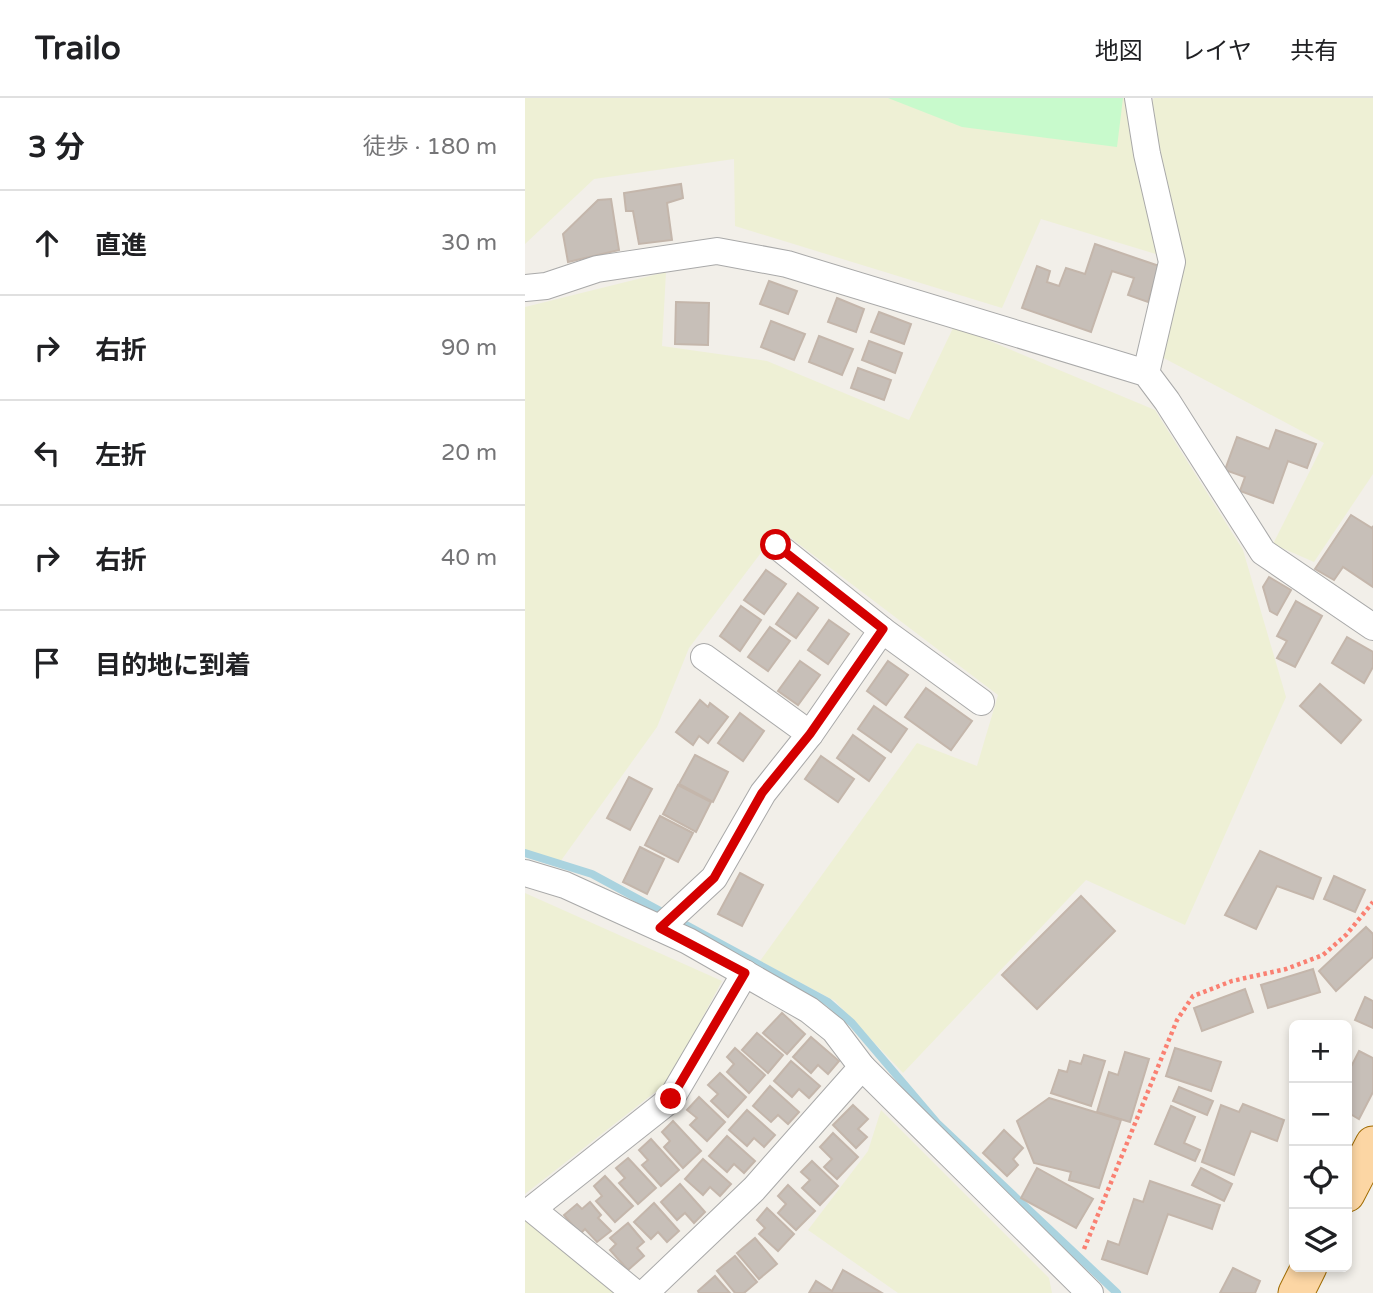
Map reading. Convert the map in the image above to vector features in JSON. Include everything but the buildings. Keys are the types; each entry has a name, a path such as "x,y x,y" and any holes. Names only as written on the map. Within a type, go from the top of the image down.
{"main road":[{"path":"1352,1185 1373,1144"},
{"path":"1296,1293 1306,1272"}],"street":[{"path":"1138,98 1147,154 1172,262 1146,373"},
{"path":"525,288 546,286 597,270 717,251 787,264 1146,373 1167,401 1263,552 1373,627"},
{"path":"776,545 981,702"},
{"path":"660,928 714,878 762,793 810,734 883,629"},
{"path":"704,657 810,734"},
{"path":"525,873 565,885 660,928 809,1010 834,1030 862,1067 1083,1288"},
{"path":"635,1293 532,1209 671,1099 745,973"},
{"path":"645,1293 754,1189 862,1067"}],"path":[{"path":"1083,1288 1177,1020 1193,996 1232,981 1286,970 1323,955 1346,935 1373,902"}],"green space":[{"path":"525,98 1126,98 1159,255 1041,219 1002,308 735,226 734,159 594,179 525,244"},
{"path":"888,98 1123,98 1117,147 962,127"},
{"path":"1154,98 1373,98 1373,474 1314,562 1273,544 1324,443 1160,356 1182,255 1151,106"},
{"path":"666,272 662,346 767,361 909,420 954,326 1155,410 1243,550 1286,697 1185,925 1086,880 903,1073 835,1001 760,961 917,743 977,766 998,695 779,529 689,648 657,727 560,862 525,851 525,307"},
{"path":"525,893 722,981 668,1082 525,1194"},
{"path":"881,1110 1049,1278 1052,1293 898,1293 808,1230 868,1151"},
{"path":"525,1210 628,1293 525,1293"}],"waterway":[{"path":"525,853 592,874 828,1002 852,1023 938,1124 1117,1293"}],"route":[{"path":"671,1099 745,973 660,928 714,878 762,793 810,734 883,629 776,545"}]}
